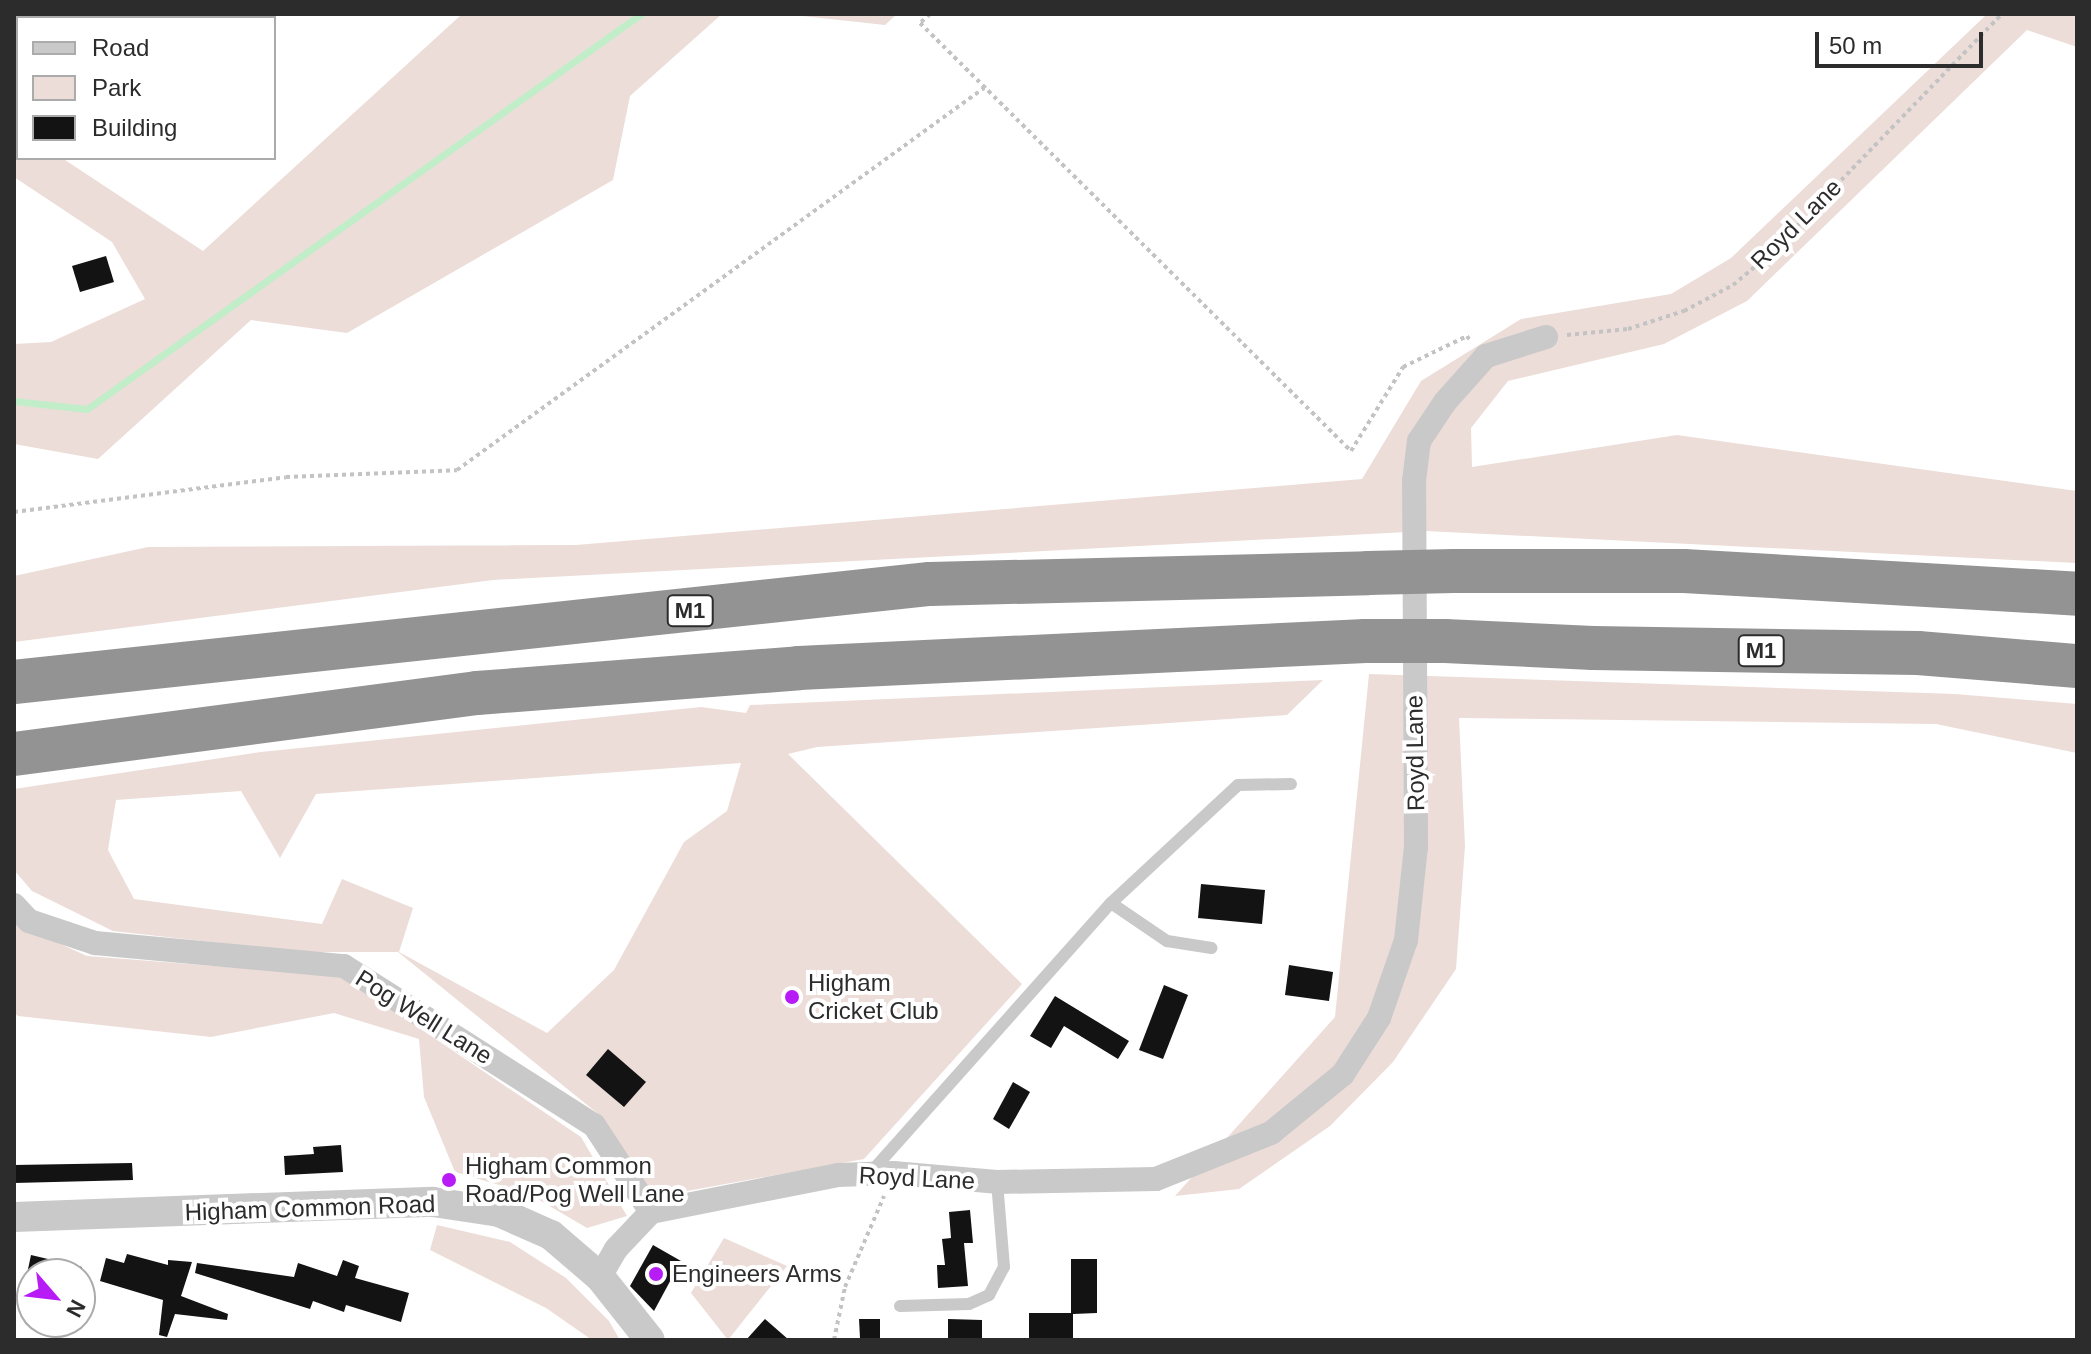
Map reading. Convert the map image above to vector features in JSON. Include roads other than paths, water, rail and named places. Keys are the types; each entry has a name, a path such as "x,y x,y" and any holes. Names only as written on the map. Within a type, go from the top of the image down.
{"highway":[{"name":"M1","path":"14,682 930,584 1454,571 1684,571 2077,594"},
{"name":"M1","path":"14,754 477,693 799,668 1365,641 1918,653 2077,666"}],"street":[{"name":"Royd Lane","path":"651,1212 791,1187 838,1175 882,1174 997,1182 1156,1179 1271,1133 1343,1074 1379,1018 1406,940 1416,847 1414,481 1419,441 1445,402 1486,356 1546,337"},
{"name":"Pog Well Lane","path":"14,905 29,921 95,943 344,966 594,1125 651,1212"},
{"name":"Higham Common Road","path":"14,1217 433,1202 499,1212 551,1235 600,1277 650,1340"},
{"path":"600,1277 616,1249 651,1212"}],"lane":[{"path":"882,1174 1111,903 1238,785 1291,784"},
{"path":"1111,903 1167,941 1211,948"},
{"path":"900,1306 969,1304 989,1295 1004,1267 997,1182"}],"waterway":[{"path":"14,401 87,409 641,14"}],"place":[{"name":"Higham Cricket Club","path":"792,997"},
{"name":"Higham Common Road/Pog Well Lane","path":"449,1180"},
{"name":"Engineers Arms","path":"656,1274"}]}
